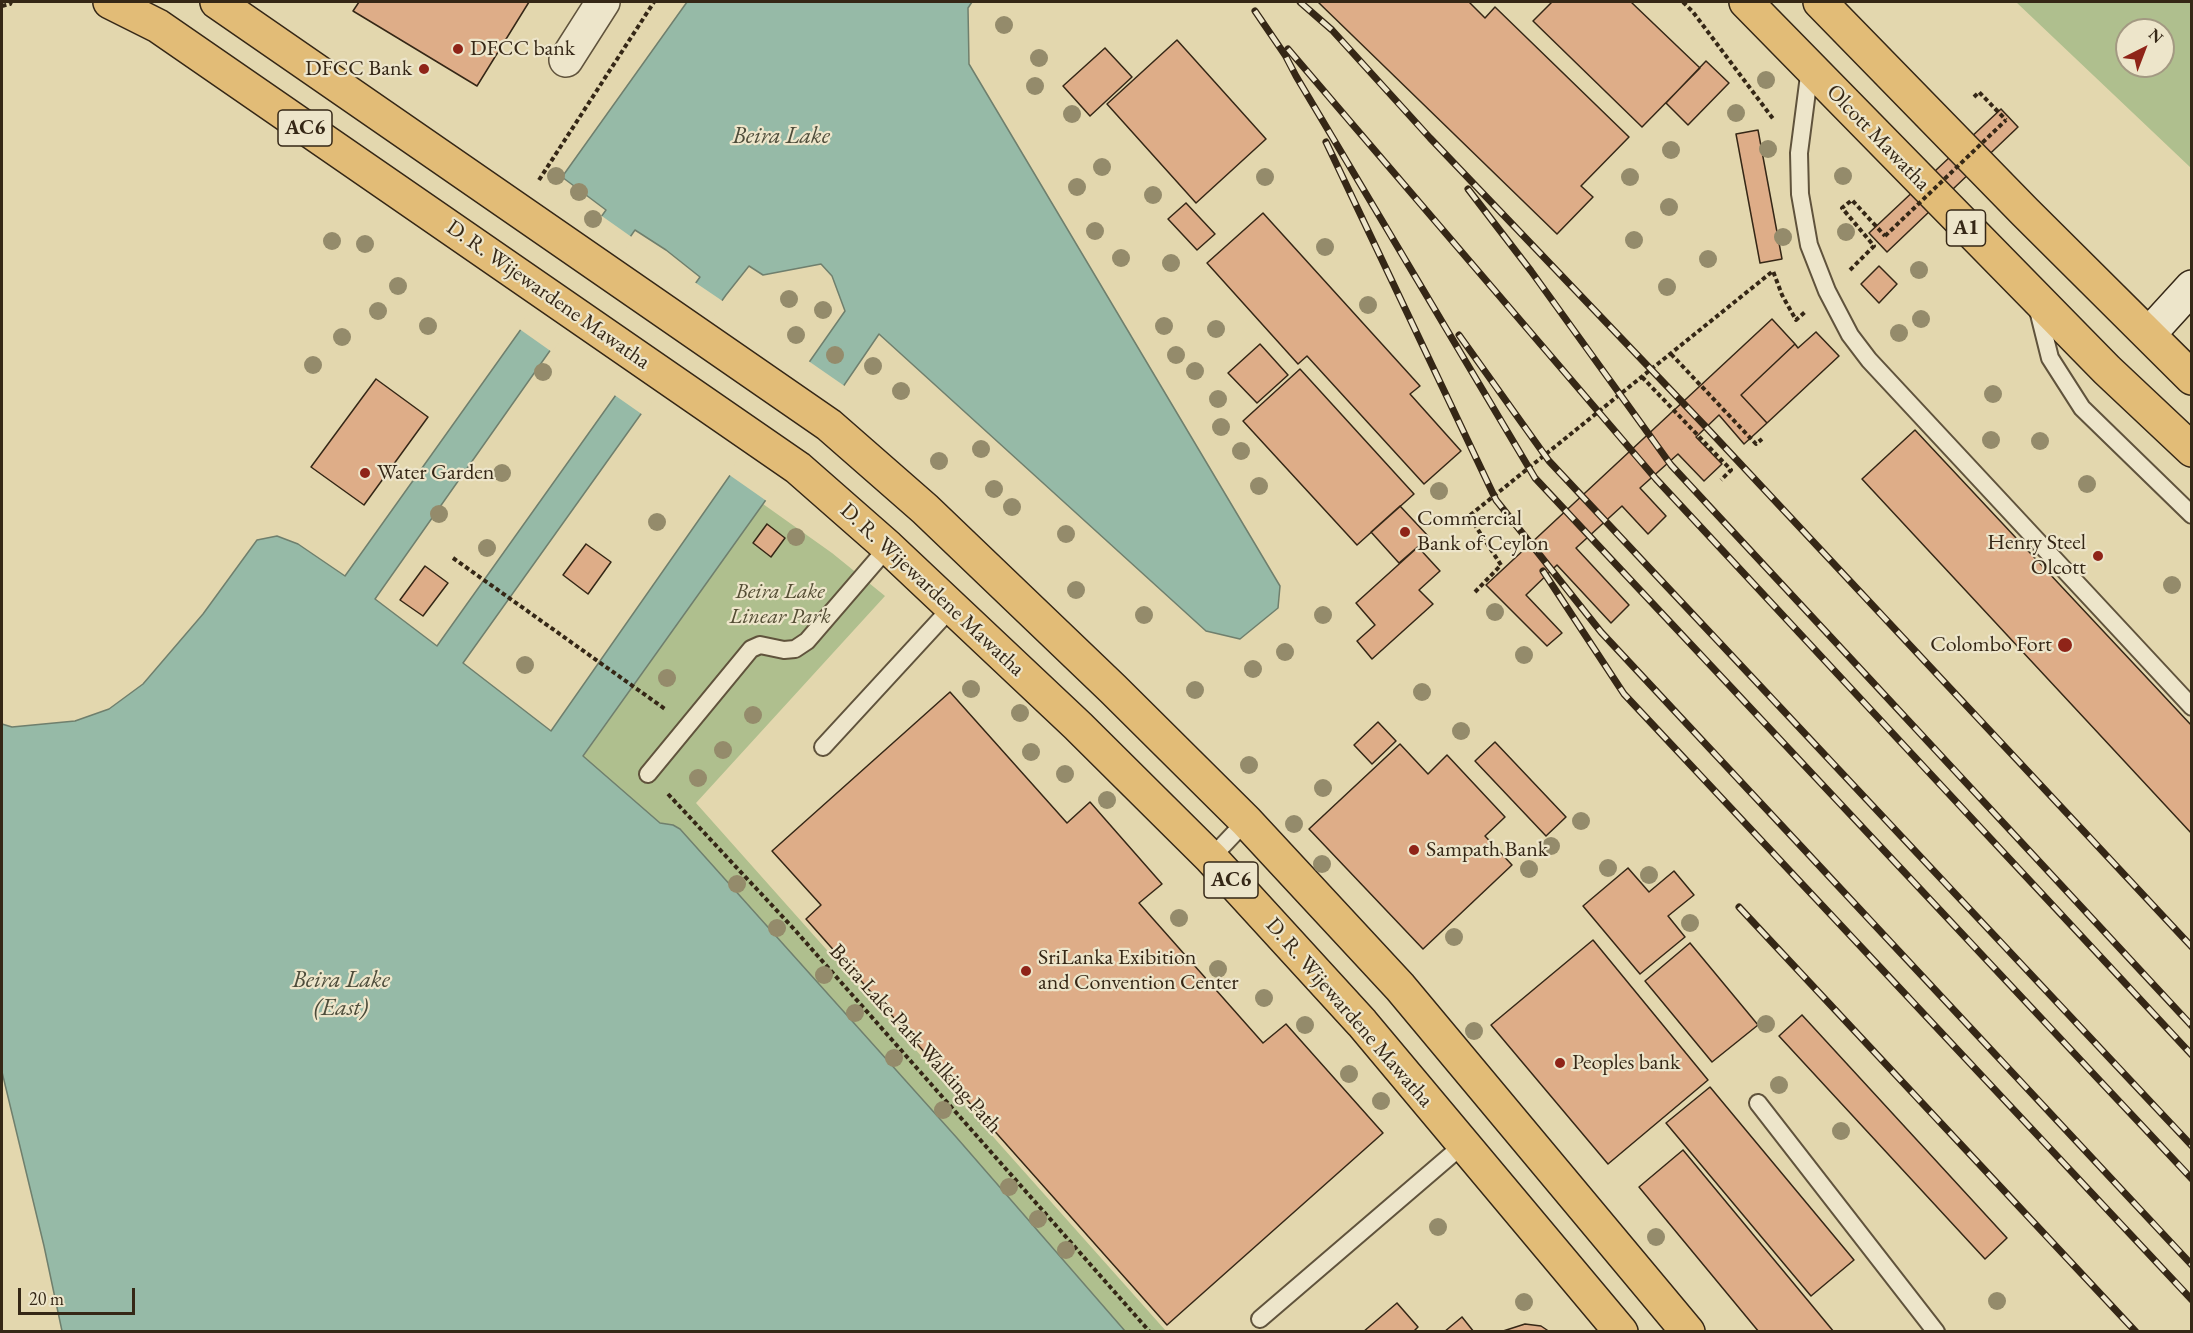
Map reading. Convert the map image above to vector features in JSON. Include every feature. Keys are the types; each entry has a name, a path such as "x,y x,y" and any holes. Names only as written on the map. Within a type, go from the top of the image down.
{"main road":[{"name":"D. R. Wijewardene Mawatha","path":"110,2 158,26 798,468 888,547 1078,726 1210,858 1362,1023 1621,1332"},
{"name":"AC6","path":"217,2 829,424 951,534 1113,688 1246,820 1400,987 1688,1332"},
{"name":"Olcott Mawatha","path":"1746,2 2107,370 2192,450"},
{"name":"A1","path":"1820,2 2025,212 2192,378"}],"street":[{"path":"566,60 603,2"},
{"path":"2149,334 2192,287"}],"lane":[{"path":"1810,68 1799,153 1800,194 1809,245 1827,291 1850,335 1869,360 2192,707"},
{"path":"2035,297 2050,358 2082,408 2192,515"},
{"path":"648,774 751,649 760,645 784,650 795,649 807,641 888,547"},
{"path":"823,747 952,607"},
{"path":"1210,858 1246,820"},
{"path":"1758,1104 1936,1332"},
{"path":"1260,1318 1464,1144"}],"path":[{"path":"2,6 11,2"},
{"path":"523,214 654,2"},
{"path":"1683,2 1693,12 1799,153"},
{"path":"1863,233 1842,208 1852,200 1885,236 2006,120 1979,92 1974,97"},
{"path":"1475,592 1501,566 1468,516 1773,271 1782,295 1796,320"},
{"path":"1671,354 1756,444 1762,439"},
{"path":"1642,377 1731,470 1721,480"},
{"path":"453,558 688,725"},
{"name":"Beira Lake Park Walking Path","path":"648,774 794,929 1150,1332"}],"green space":[{"path":"2016,2 2191,2 2191,168"},
{"name":"Beira Lake Linear Park","path":"763,504 832,553 885,596 696,803 1166,1331 1125,1331 957,1138 680,829 673,825 660,823 583,757"}],"water":[{"name":"Beira Lake (East)","path":"687,2 972,2 968,8 969,64 1280,586 1278,608 1240,639 1206,631 879,334 763,504 583,756 660,823 673,825 680,829 957,1138 1125,1331 62,1331 2,1072 2,724 12,727 75,721 109,709 143,684 203,614 257,540 277,536 298,544 345,576 606,210 562,177","holes":["635,230 666,250 700,277 437,646 375,599","821,264 832,276 845,311 551,731 463,663 749,266 763,275"]}],"pier":[{"path":"599,214 633,238 552,352 518,328"},
{"path":"693,281 724,302 643,415 613,394"},
{"path":"807,360 846,387 768,502 728,474"}],"building":[{"name":"DFCC bank","path":"359,2 529,2 477,86 353,11"},
{"path":"1318,2 1469,2 1485,18 1495,7 1629,137 1581,186 1593,197 1557,234"},
{"path":"1552,2 1631,2 1700,68 1642,127 1533,21"},
{"path":"1177,40 1266,139 1196,203 1107,104"},
{"path":"1105,48 1132,77 1090,116 1063,86"},
{"path":"1706,61 1729,83 1688,125 1666,103"},
{"path":"2001,109 2018,127 1887,252 1869,233"},
{"path":"1758,130 1782,259 1760,263 1736,134"},
{"path":"1186,203 1215,234 1197,250 1168,219"},
{"path":"1263,213 1420,386 1410,394 1461,451 1424,484 1307,356 1298,364 1207,263"},
{"path":"1879,266 1897,284 1879,303 1861,284"},
{"path":"1772,319 1795,344 1741,395 1767,423 1744,444 1719,415 1696,437 1722,464 1704,481 1678,454 1640,488 1666,516 1648,534 1622,506 1576,548 1629,605 1611,623 1557,565 1526,595 1562,633 1547,646 1486,585"},
{"path":"1816,332 1839,356 1767,423 1741,395 1795,344 1798,348"},
{"path":"1260,344 1288,375 1257,403 1228,373"},
{"path":"1300,369 1414,494 1357,545 1243,421"},
{"path":"376,379 428,417 364,505 311,467"},
{"name":"Colombo Fort","path":"1915,430 2192,726 2192,834 1862,479"},
{"path":"1400,506 1429,537 1399,563 1371,532"},
{"path":"767,524 785,538 771,557 753,543"},
{"path":"586,544 611,562 588,594 563,575"},
{"path":"1418,547 1440,571 1419,590 1433,604 1372,659 1357,641 1375,625 1356,603"},
{"path":"425,566 448,583 423,616 400,600"},
{"name":"SriLanka Exibition and Convention Center","path":"950,692 1067,823 1090,802 1162,884 1139,903 1263,1043 1286,1024 1383,1133 1167,1325 806,919 821,905 772,851"},
{"path":"1378,722 1396,741 1372,764 1354,745"},
{"path":"1495,742 1566,817 1546,836 1475,761"},
{"name":"Sampath Bank","path":"1400,744 1428,774 1447,755 1505,817 1485,836 1512,865 1423,949 1309,829"},
{"path":"1628,868 1649,892 1674,871 1694,895 1668,916 1685,937 1640,974 1583,906"},
{"path":"1593,940 1708,1080 1608,1164 1491,1025"},
{"path":"1690,943 1758,1025 1712,1062 1645,981"},
{"path":"1802,1015 2007,1238 1985,1259 1779,1036"},
{"path":"1710,1087 1854,1260 1811,1296 1666,1123"},
{"path":"1683,1150 1834,1332 1759,1332 1639,1187"},
{"path":"1397,1303 1418,1327 1413,1332 1363,1332"},
{"path":"1462,1317 1474,1332 1444,1332"},
{"path":"1525,1324 1541,1326 1550,1332 1500,1332"}],"railway":[{"path":"1300,2 1332,30 1430,138 1706,427 2192,947"},
{"path":"1255,11 1285,55 1535,478 2192,1179"},
{"path":"1288,49 1656,479 2192,1055"},
{"path":"1326,142 1496,500 1601,632 2192,1265"},
{"path":"1468,189 1531,271 1671,465 2192,1026"},
{"path":"1459,335 1549,461 2192,1146"},
{"path":"1543,571 1624,694 2192,1300"},
{"path":"1739,907 2136,1332"}],"place":[{"name":"DFCC bank","path":"458,49"},
{"name":"DFCC Bank","path":"424,69"},
{"name":"Water Garden","path":"365,473"},
{"name":"Commercial Bank of Ceylon","path":"1405,532"},
{"name":"Henry Steel Olcott","path":"2098,556"},
{"name":"Colombo Fort","path":"2065,645"},
{"name":"Sampath Bank","path":"1414,850"},
{"name":"SriLanka Exibition and Convention Center","path":"1026,971"},
{"name":"Peoples bank","path":"1560,1063"}],"water label":[{"name":"Beira Lake","path":"781,136"}]}
